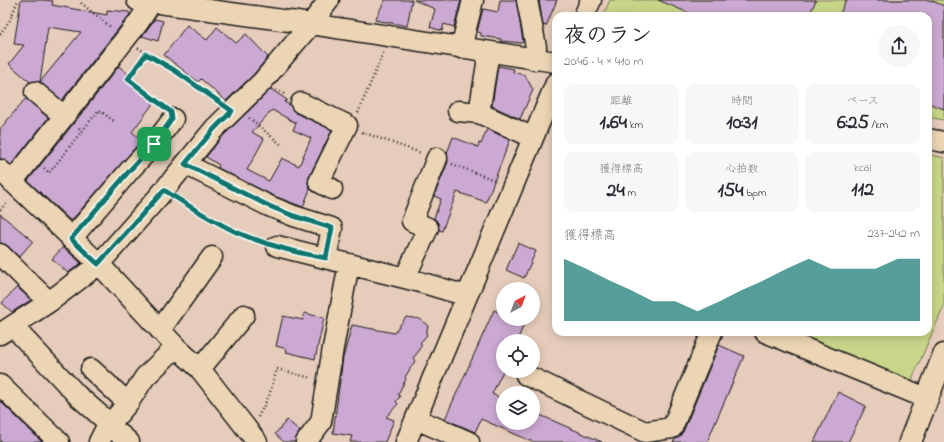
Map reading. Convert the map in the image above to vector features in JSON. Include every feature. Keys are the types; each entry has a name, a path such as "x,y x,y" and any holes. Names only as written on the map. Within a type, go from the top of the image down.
{"main road":[{"path":"910,442 944,355"}],"street":[{"path":"7,330 49,302 98,264 164,190 214,129 262,82 311,24 329,0"},
{"path":"462,48 473,0"},
{"path":"527,0 536,47 535,60"},
{"path":"586,12 591,0"},
{"path":"254,438 200,369 176,347 98,264 6,176 64,116 138,23 147,1 311,24 552,62"},
{"path":"479,113 489,52"},
{"path":"35,92 64,116"},
{"path":"406,442 532,137 552,93"},
{"path":"301,103 347,125 319,182 332,189"},
{"path":"458,111 479,113 532,137"},
{"path":"71,239 154,144 172,119"},
{"path":"932,140 944,142"},
{"path":"405,278 428,228 412,221 436,158"},
{"path":"185,164 269,206 332,228 326,258"},
{"path":"277,246 405,278 467,296"},
{"path":"0,254 49,302"},
{"path":"160,330 212,257"},
{"path":"306,442 321,422 326,383 349,264"},
{"path":"200,369 244,315"},
{"path":"7,330 20,333 78,396 129,442"},
{"path":"532,378 643,437 672,428 710,336"},
{"path":"776,336 926,398"},
{"path":"99,442 109,424 128,403 145,377 176,347"},
{"path":"91,369 128,403"},
{"path":"0,385 53,440"},
{"path":"416,419 470,442"}],"path":[{"path":"0,34 10,20 18,0"},
{"path":"81,3 146,54 235,108 283,146"},
{"path":"355,120 385,47"},
{"path":"146,54 128,79 171,112 172,119"},
{"path":"262,82 301,103"},
{"path":"82,131 100,110 114,121"},
{"path":"164,190 196,210 237,232 277,246"},
{"path":"254,438 277,369 326,383"}],"green space":[{"path":"610,0 944,0 944,120 932,118 932,12 605,12"},
{"path":"932,155 944,158 944,306 932,333"},
{"path":"790,336 931,336 909,386"}],"building":[{"path":"21,0 53,1 52,5 107,15 107,10 129,12 130,14 62,100 40,82 30,82 9,64 24,45 14,44","holes":["48,27 81,32 40,82"]},
{"path":"385,0 412,0 407,26 375,20"},
{"path":"414,0 461,0 454,27 444,24 442,31 430,27 435,9"},
{"path":"500,0 516,0 523,41 522,43 500,41 501,39 481,36 481,33 477,32 483,9 498,12"},
{"path":"539,0 557,0 546,26 543,25"},
{"path":"658,0 816,0 811,12 686,12"},
{"path":"846,0 930,0 944,6 944,109 932,104 932,12 841,12"},
{"path":"155,19 163,21 158,41 142,36"},
{"path":"187,25 207,40 217,27 236,43 246,34 268,57 254,74 226,101 201,79 198,82 164,55"},
{"path":"119,66 129,75 126,79 155,101 132,132 142,140 71,221 28,181"},
{"path":"498,66 514,69 513,72 525,75 533,90 520,119 492,106"},
{"path":"271,89 287,100 284,102 290,105 296,113 332,130 309,177 308,183 310,189 303,207 274,196 218,168 219,165 206,157 222,137","holes":["272,110 296,123 293,130 311,138 299,166 282,158 269,181 247,170 264,139 252,132"]},
{"path":"26,98 48,118 11,165 3,159 0,159 0,129"},
{"path":"487,129 510,140 486,202 457,192 442,231 439,230 437,222 434,218 441,199 434,196 448,162 447,153 453,137 478,147 479,143 481,144"},
{"path":"0,214 33,241 19,257 8,246 0,243"},
{"path":"518,243 536,251 524,278 506,270"},
{"path":"63,247 81,263 68,273 52,259"},
{"path":"17,287 31,300 12,312 2,303"},
{"path":"494,310 496,311 496,326 523,326 520,334 496,334 496,378 500,378 492,394 496,396 496,426 481,419 475,432 445,419"},
{"path":"304,313 324,318 315,359 286,352 287,349 276,346 283,316 303,320"},
{"path":"406,317 420,319 428,326 426,333 427,335 420,343 422,345 413,358 415,361 405,377 406,379 398,394 400,397 396,401 398,404 386,417 394,420 385,442 350,442 352,436 333,433 343,358 352,325 394,333"},
{"path":"719,345 744,356 707,442 673,442 683,432"},
{"path":"838,392 866,406 848,442 814,442"},
{"path":"0,401 42,442 0,442"},
{"path":"540,415 602,442 533,442 506,430 540,430"},
{"path":"287,420 300,431 295,442 284,442 275,434"}],"route":[{"path":"146,54 174,70 232,111 214,129 185,164 269,206 294,216 328,225 332,228 326,258 312,256 277,246 237,232 196,210 164,190 98,264 71,239 154,144 172,119 171,112 128,79 146,54"}]}
